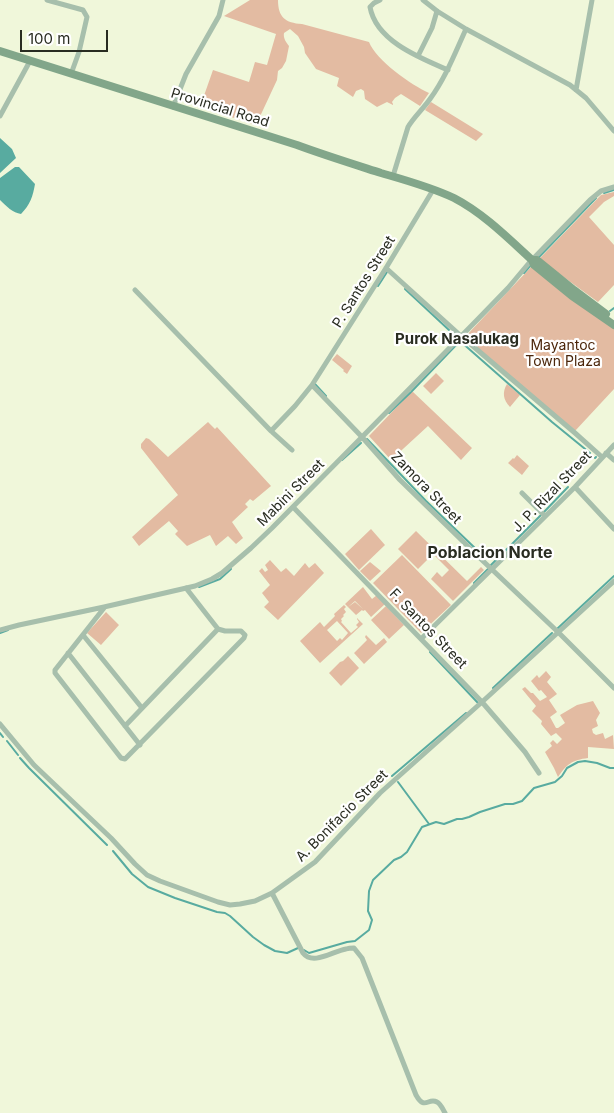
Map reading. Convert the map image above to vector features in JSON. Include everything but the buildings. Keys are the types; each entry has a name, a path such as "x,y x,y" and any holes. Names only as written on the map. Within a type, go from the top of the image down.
{"main road":[{"name":"Provincial Road","path":"0,51 433,190 471,209 504,234 532,260 537,260 571,292"},
{"path":"571,292 614,319"},
{"path":"571,292 614,325"}],"street":[{"path":"47,0 82,10 87,17 79,52 71,74"},
{"path":"173,107 186,74 219,16 223,0"},
{"path":"380,0 370,7 379,28 389,38 418,56 448,70"},
{"path":"423,0 437,11 576,90 590,103 614,132"},
{"path":"576,90 592,0"},
{"path":"418,56 432,28 437,11"},
{"path":"392,176 411,121 430,99 448,70 466,28"},
{"path":"0,116 30,61"},
{"name":"Mabini Street","path":"0,630 202,584 222,573 251,548 362,438 508,288 532,260 590,200 601,192 614,187"},
{"name":"P. Santos Street","path":"271,431 312,385 433,190"},
{"path":"386,268 461,336 575,433 604,455 614,460"},
{"path":"135,290 271,431 292,450"},
{"name":"Zamora Street","path":"312,385 400,480 614,688"},
{"name":"J. P. Rizal Street","path":"421,639 575,487 614,445"},
{"path":"575,487 614,529"},
{"path":"522,493 545,516"},
{"name":"F. Santos Street","path":"293,507 482,702 526,752 539,773"},
{"name":"A. Bonifacio Street","path":"0,724 34,765 105,832 147,875 200,897 230,905 255,901 272,893 315,862 380,793 614,581"},
{"path":"104,607 55,670 56,675 114,749 125,759 244,638 245,635 241,631 218,629 186,588"},
{"path":"125,726 218,629"},
{"path":"82,634 142,708"},
{"path":"68,654 140,745"},
{"path":"272,893 306,956 311,958 319,957 354,948 359,953 416,1094 422,1102 437,1102 445,1113"}],"green space":[{"path":"250,0 278,0 281,15 291,22 369,42 386,64 429,93 420,106 401,94 392,102 393,105 387,102 377,107 365,99 364,91 361,89 356,91 353,97 337,86 339,78 316,69 305,53 298,36 290,29 284,33 284,38 289,46 286,61 278,71 277,80 256,125 200,107 213,70 249,82 255,62 267,65 276,34 224,16"},
{"path":"431,102 483,134 476,141 425,110"},
{"path":"614,192 614,196 604,202 589,217 614,245 614,285 598,302 539,259 601,195"},
{"name":"Mayantoc Town Plaza","path":"532,266 614,328 614,389 575,431 465,337"},
{"path":"337,354 352,366 347,374 332,360"},
{"path":"436,373 444,381 431,394 423,386"},
{"path":"507,384 520,395 510,407 504,396"},
{"path":"412,391 472,448 461,460 428,426 391,460 369,436"},
{"path":"208,422 215,429 217,427 271,486 253,501 250,499 245,504 248,507 232,522 243,538 236,544 228,536 216,546 210,535 187,546 175,534 178,531 169,521 139,546 132,537 178,495 141,448 141,444 146,438 149,439 168,457"},
{"path":"517,455 529,466 522,475 508,463"},
{"path":"371,529 385,545 359,570 345,554"},
{"path":"416,531 467,581 481,567 484,570 453,601 431,579 437,572 442,577 449,570 433,554 418,569 398,549"},
{"path":"402,555 451,605 421,633 373,583"},
{"path":"270,560 281,572 286,568 294,576 305,563 309,568 315,563 324,573 278,620 264,607 269,602 262,593 270,585 259,571 262,568 265,572 268,570 265,565"},
{"path":"370,562 381,571 370,581 360,571"},
{"path":"363,587 372,599 377,595 385,604 371,617 365,610 356,615 345,604"},
{"path":"344,605 346,607 344,609 346,612 341,622 351,633 358,627 356,625 359,622 357,618 363,624 320,663 300,641 320,622 324,627 335,616 334,614","holes":["337,621 348,633 342,640 340,638 337,641 327,630"]},
{"path":"386,606 404,625 389,639 371,620"},
{"path":"106,612 119,625 101,645 87,633"},
{"path":"366,635 376,645 384,638 387,642 364,664 354,653 367,640"},
{"path":"348,656 359,668 341,686 329,673"},
{"path":"546,671 551,677 547,682 557,694 549,700 557,712 550,717 556,728 565,723 560,715 577,705 593,701 600,713 596,720 598,726 592,729 593,733 596,735 603,733 605,739 613,735 614,749 588,747 588,758 570,763 558,777 545,752 552,746 550,743 553,740 557,744 562,739 556,733 551,736 541,724 542,721 532,711 536,706 522,689 525,687 540,701 547,697 531,681 537,675 539,678"}],"water":[{"path":"0,138 12,149 16,158 0,173"},
{"path":"15,167 19,167 35,184 31,200 21,214 12,211 0,200 0,178"}],"waterway":[{"path":"604,193 614,190"},
{"path":"539,257 596,198"},
{"path":"524,273 530,266"},
{"path":"378,286 387,272"},
{"path":"405,289 449,330"},
{"path":"610,311 614,308"},
{"path":"412,391 460,341 590,453"},
{"path":"314,383 326,396"},
{"path":"389,413 411,392"},
{"path":"367,439 426,501 477,550"},
{"path":"342,460 361,443"},
{"path":"544,512 568,487"},
{"path":"490,566 541,515"},
{"path":"199,587 220,579 231,569"},
{"path":"474,583 488,569"},
{"path":"558,628 614,576"},
{"path":"0,633 8,630"},
{"path":"493,688 552,633"},
{"path":"430,652 478,703"},
{"path":"392,776 466,713"},
{"path":"0,733 3,737"},
{"path":"7,741 18,755"},
{"path":"20,758 107,845"},
{"path":"304,950 309,953 355,941 369,930 372,920 368,911 369,891 373,880 394,860 407,852 422,827 436,822 444,824 505,804 522,801 534,788 555,782 567,768 578,762 585,761 614,768"},
{"path":"398,782 429,824"},
{"path":"113,851 132,874 148,887 175,898 225,913 253,937 275,951 287,953 298,948"}],"district":[{"name":"Purok Nasalukag","path":"457,339"},
{"name":"Poblacion Norte","path":"490,553"}]}
